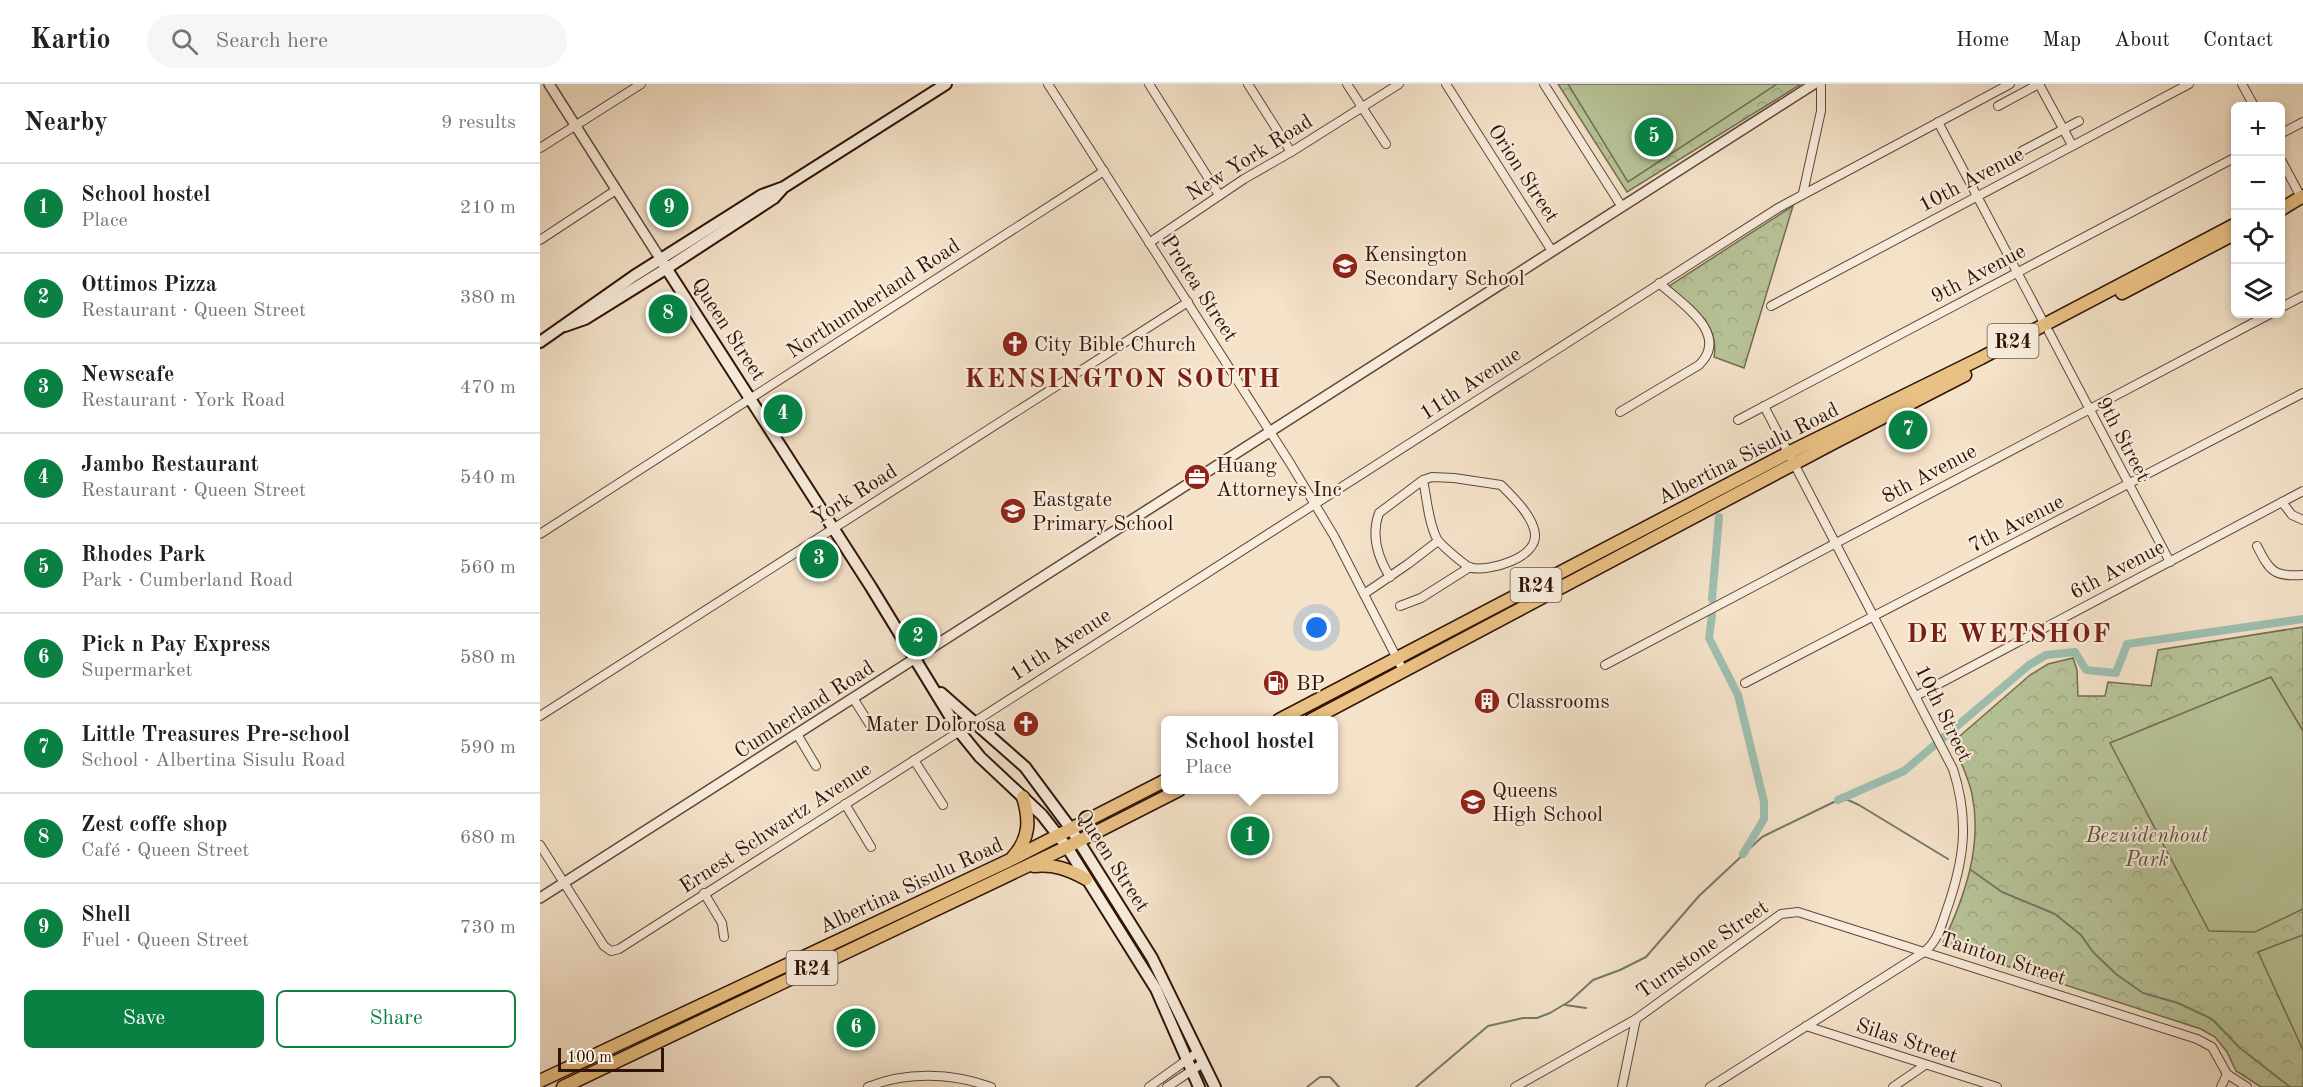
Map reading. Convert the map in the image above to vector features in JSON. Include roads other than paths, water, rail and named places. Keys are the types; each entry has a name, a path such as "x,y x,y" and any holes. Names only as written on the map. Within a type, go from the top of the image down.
{"main road":[{"path":"540,342 580,312 774,198 784,186 946,84"},
{"path":"2285,200 2302,195"},
{"path":"2285,207 2302,195"},
{"name":"Albertina Sisulu Road","path":"2047,328 2231,226"},
{"name":"Albertina Sisulu Road","path":"1287,716 2231,235"},
{"name":"Queen Street","path":"664,264 934,687 959,731 980,757 1042,815 1058,835 1073,845 1152,958 1215,1087"},
{"name":"Albertina Sisulu Road","path":"1319,716 1404,672 1791,458"},
{"name":"Queen Street","path":"934,687 1025,767 1071,829 1073,845 1086,879 1156,988 1199,1087"},
{"name":"Albertina Sisulu Road","path":"540,1081 1010,860 1161,783"},
{"name":"Albertina Sisulu Road","path":"563,1087 1073,845 1170,794"},
{"path":"1010,860 1019,850 1027,834 1028,819 1023,797"},
{"path":"1022,868 1053,865 1086,879"}],"street":[{"name":"Queen Street","path":"549,84 664,264"},
{"path":"540,148 641,84"},
{"name":"Protea Street","path":"1048,84 1314,504 1404,672"},
{"path":"1149,84 1219,195"},
{"path":"1248,84 1291,152"},
{"path":"1347,84 1386,144"},
{"name":"New York Road","path":"1149,243 1219,195 1399,84"},
{"name":"Orion Street","path":"1446,84 1552,251"},
{"path":"1544,84 1622,207"},
{"name":"Cumberland Road","path":"540,898 1814,84"},
{"path":"1803,193 1821,111 1821,84"},
{"name":"11th Avenue","path":"959,731 1803,193 2010,84"},
{"path":"1998,106 2039,84 2072,145"},
{"name":"10th Avenue","path":"1771,306 2189,84"},
{"path":"2242,84 2252,102"},
{"path":"2022,151 2079,121"},
{"name":"9th Street","path":"1938,122 2170,562"},
{"path":"2285,131 2303,122"},
{"name":"9th Avenue","path":"1738,420 2231,159"},
{"path":"2285,166 2302,195"},
{"name":"Northumberland Road","path":"540,534 1104,171"},
{"path":"540,240 616,190"},
{"path":"1620,412 1699,365 1708,353 1710,336 1704,326 1659,283"},
{"path":"2285,305 2303,296"},
{"name":"York Road","path":"540,716 1188,302"},
{"name":"8th Avenue","path":"1605,665 2262,318"},
{"name":"7th Avenue","path":"1745,683 2303,393"},
{"name":"10th Street","path":"1764,406 1953,769 1964,817 1964,844 1959,875 1946,915 1936,939 1924,952"},
{"path":"1390,577 1377,554 1378,516 1381,510 1423,480 1432,477 1454,477 1501,485 1531,522 1535,535 1534,542 1523,553 1501,566 1470,567 1421,598 1400,606"},
{"path":"1423,480 1438,540 1470,567"},
{"name":"6th Avenue","path":"1916,696 2303,491"},
{"path":"2282,502 2292,515 2303,520"},
{"path":"1364,594 1438,540"},
{"path":"2256,546 2269,569 2276,574 2303,575"},
{"path":"853,698 872,728"},
{"name":"Ernest Schwartz Avenue","path":"563,883 604,946 609,950 619,949 959,731"},
{"path":"797,734 816,766"},
{"path":"914,760 943,805"},
{"path":"845,804 872,847"},
{"path":"540,845 563,883"},
{"path":"704,893 722,923 724,937"},
{"name":"Turnstone Street","path":"1515,1087 1636,1019 1786,912 1806,914 1924,952"},
{"name":"Tainton Street","path":"1710,1087 1924,952 2197,1039 2212,1047 2227,1074"},
{"path":"1622,1087 1636,1019"},
{"name":"Silas Street","path":"1806,1026 1997,1087"},
{"path":"1149,1087 1198,1052"},
{"path":"1167,1087 1203,1063"},
{"path":"1893,1087 1925,1065"},
{"path":"2221,1087 2227,1074 2247,1087"},
{"path":"868,1087 885,1081 923,1076 954,1077 991,1087"}],"waterway":[{"path":"1712,599 1719,517"},
{"path":"1712,615 1709,638 1738,695 1764,802 1764,819 1743,854"},
{"path":"1838,800 1904,771 2029,665 2046,655 2075,652 2086,670 2116,673 2127,644 2303,619"},
{"path":"1416,1087 1488,1026 1523,1018 1537,1018 1550,1013 1570,1001 1593,980 1646,957 1699,896 1762,837 1838,800 1848,800 1859,805 1948,859"},
{"path":"1971,870 2002,892 2055,914 2081,935 2093,952 2116,974 2143,993 2178,1003 2212,1019 2240,1048 2290,1087"},
{"path":"1565,1005 1586,1008"},
{"path":"1307,1087 1320,1077 1330,1077 1339,1087"}],"place":[{"name":"Rhodes Park","path":"1654,137"},
{"name":"Shell","path":"669,208"},
{"name":"Kensington Secondary School","path":"1345,266"},
{"name":"Zest coffe shop","path":"668,314"},
{"name":"City Bible Church","path":"1015,344"},
{"name":"Jambo Restaurant","path":"783,414"},
{"name":"Little Treasures Pre-school","path":"1908,430"},
{"name":"Huang Attorneys Inc","path":"1197,477"},
{"name":"Eastgate Primary School","path":"1013,511"},
{"name":"Newscafe","path":"819,559"},
{"name":"Ottimos Pizza","path":"918,637"},
{"name":"BP","path":"1276,683"},
{"name":"Classrooms","path":"1487,701"},
{"name":"Mater Dolorosa","path":"1026,724"},
{"name":"Queens High School","path":"1473,802"},
{"name":"School hostel","path":"1250,836"},
{"name":"Pick n Pay Express","path":"856,1028"}],"district":[{"name":"KENSINGTON SOUTH","path":"1123,378"},
{"name":"DE WETSHOF","path":"2009,633"}],"park label":[{"name":"Bezuidenhout Park","path":"2147,847"}]}
